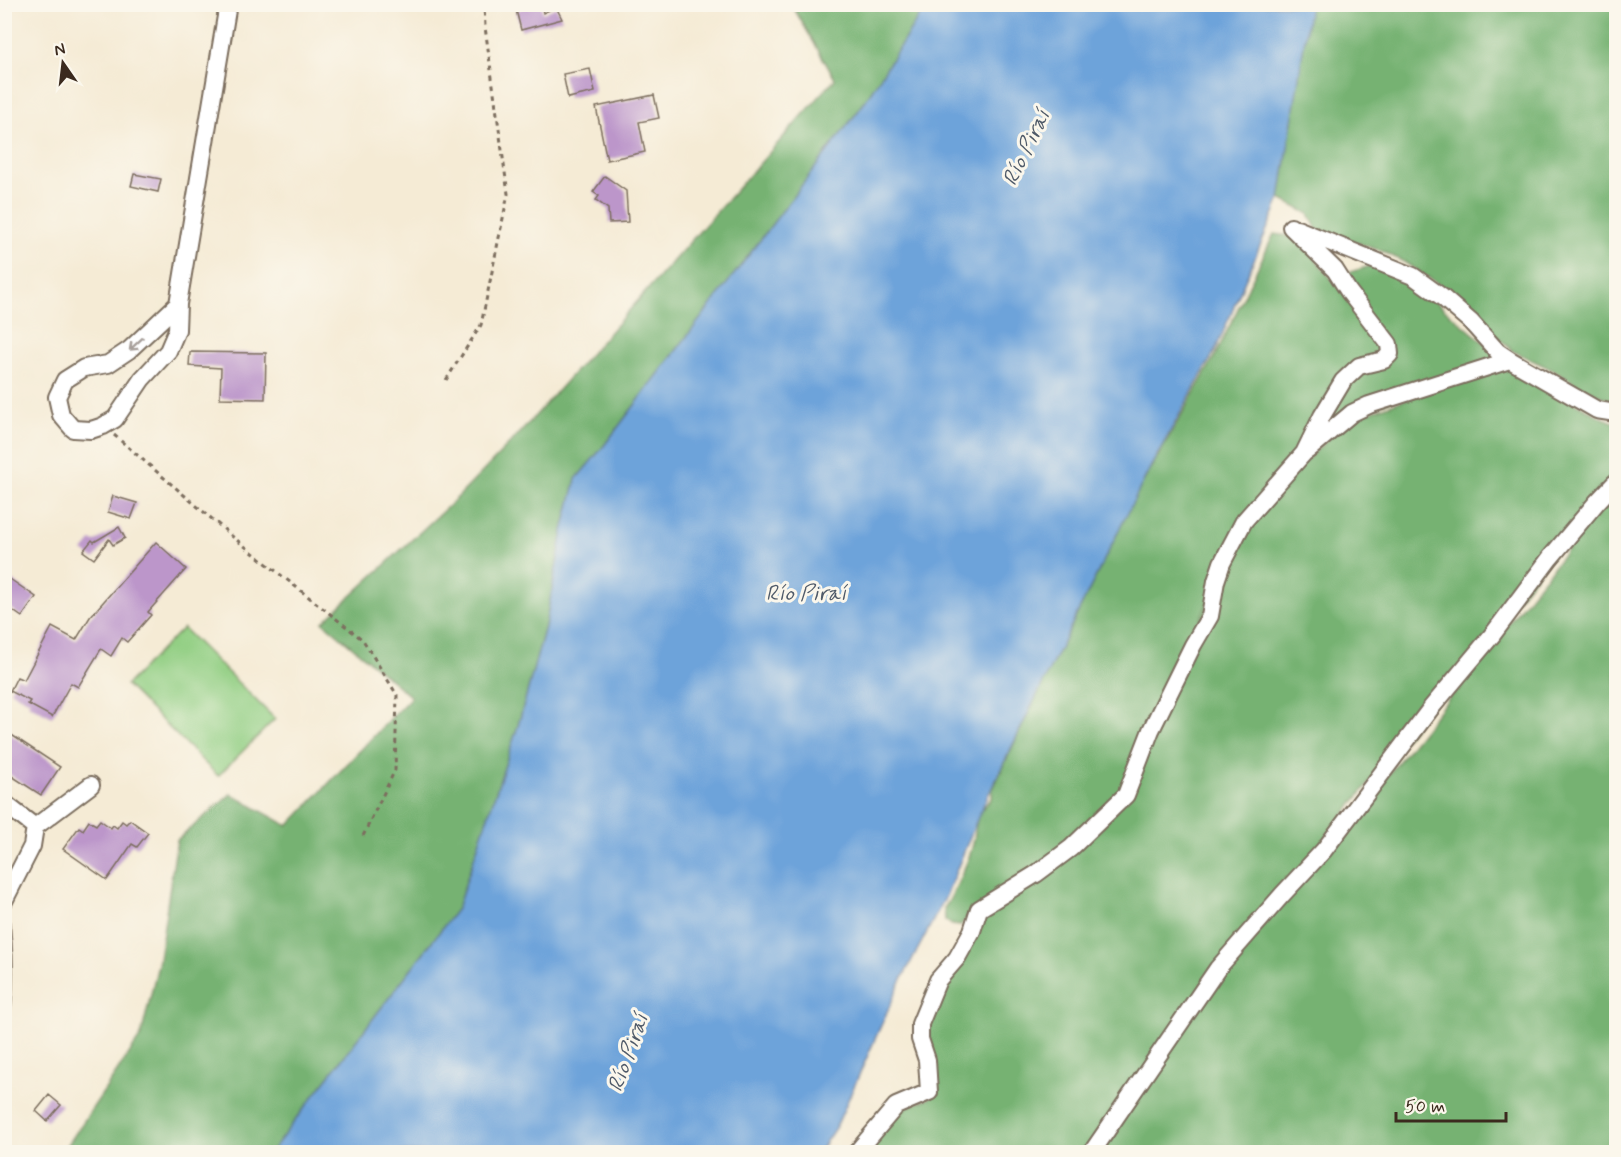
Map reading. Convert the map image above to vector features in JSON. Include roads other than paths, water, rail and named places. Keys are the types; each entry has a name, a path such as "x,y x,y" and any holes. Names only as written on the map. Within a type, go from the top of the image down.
{"street":[{"path":"178,304 129,350 108,364 84,368 65,380 57,397 61,415 73,429 91,430 103,426 114,418 142,379 168,351 177,330 178,304 228,4"},
{"path":"1304,453 1343,381 1359,366 1384,360 1390,354 1389,344 1335,270 1291,227 1413,276 1471,322 1498,352 1597,410 1617,413"},
{"path":"857,1152 896,1106 929,1092 927,1060 920,1039 920,1024 938,980 957,958 972,931 979,909 1036,874 1071,848 1126,795 1151,730 1210,616 1222,562 1244,521 1304,453 1352,413 1369,405 1510,360"},
{"path":"1092,1152 1218,968 1324,850 1431,708 1493,634 1550,558 1617,482"},
{"path":"4,901 32,846 35,827 91,785"},
{"path":"4,803 35,827"}],"lane":[{"path":"4,914 9,953 9,986 4,1026"}],"water":[{"name":"Río Piraí","path":"927,4 1310,5 1280,199 1215,351 1151,466 1058,652 981,810 946,896 899,985 837,1125 819,1152 271,1152 457,909 518,726 545,627 563,531 576,479 603,447 862,106"}]}
